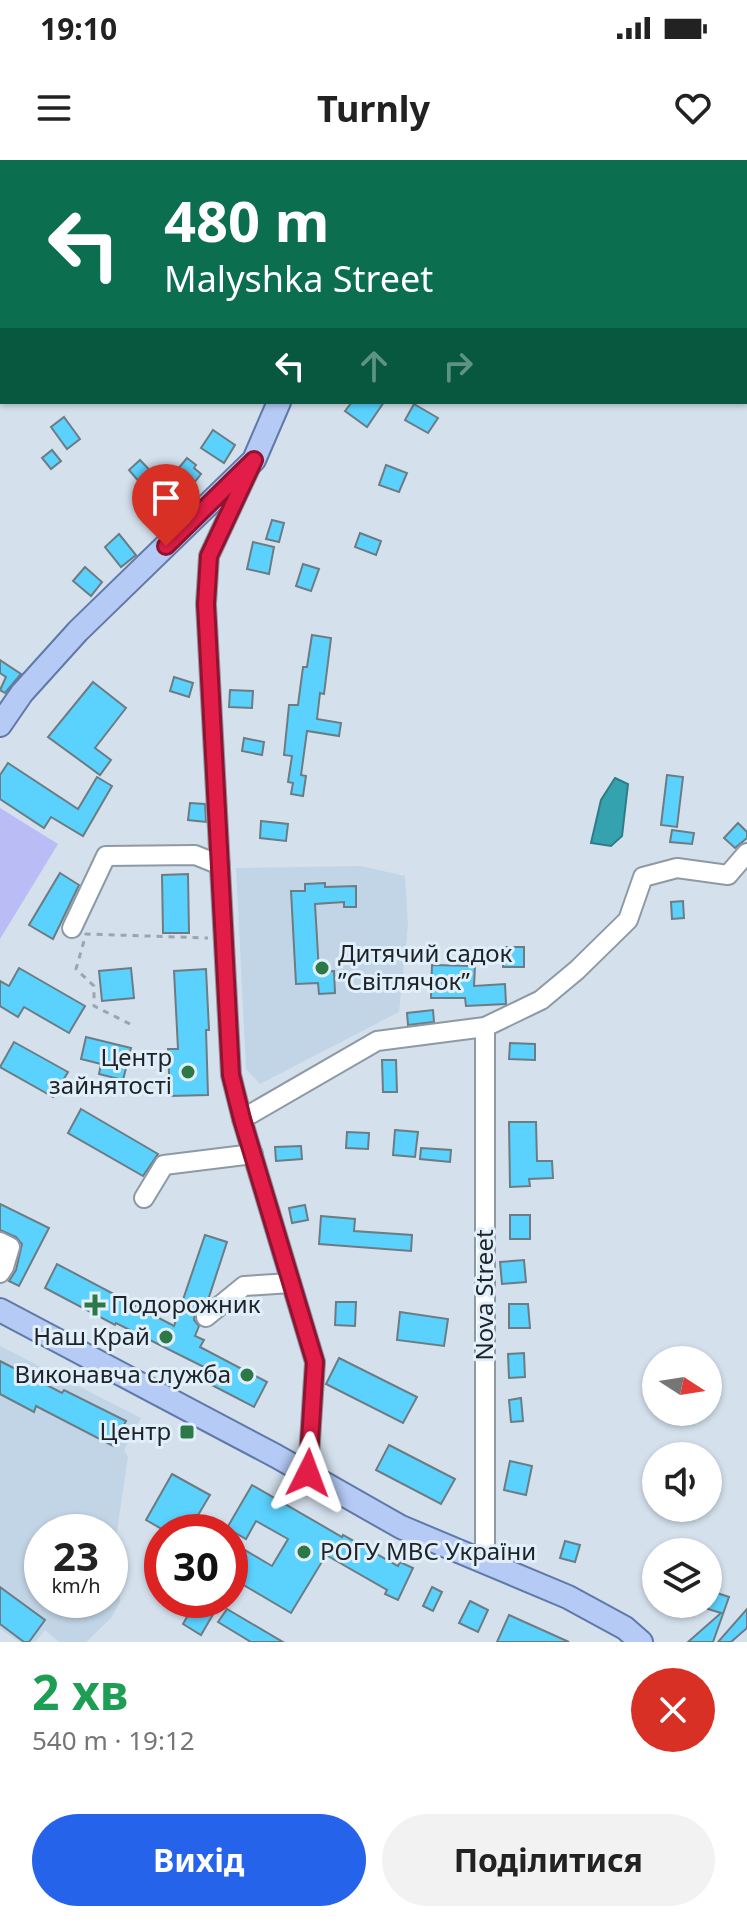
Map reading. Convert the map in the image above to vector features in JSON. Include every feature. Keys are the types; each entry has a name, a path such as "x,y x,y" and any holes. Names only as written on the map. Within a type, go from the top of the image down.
{"main road":[{"path":"0,725 22,693 78,631 254,460 278,404"},
{"path":"0,1310 308,1473 401,1527 568,1597 625,1628 641,1642"}],"street":[{"path":"254,460 209,556 206,604 231,1075 315,1362 308,1473"},
{"path":"242,1119 377,1041 485,1027 541,1000 628,920 643,877 677,868 728,875 747,853"},
{"path":"72,928 106,856 195,855 220,865"},
{"name":"Nova Street","path":"485,1027 485,1563"},
{"path":"144,1198 164,1165 253,1154"},
{"path":"0,1242 10,1247 0,1273"},
{"path":"206,1317 244,1286 291,1283"}],"path":[{"path":"130,1024 94,1006 94,986 76,969 86,934 224,938"}],"shaded area":[{"path":"615,778 628,784 622,836 611,846 591,843 601,800"},
{"path":"0,808 58,844 0,939"},
{"name":"Дитячий садок ”Світлячок”","path":"361,866 405,876 408,925 399,1012 260,1084 246,1069 236,868"},
{"path":"0,1346 141,1418 124,1450 128,1457 120,1514 24,1514 24,1618 111,1618 86,1642 59,1642 45,1630 35,1642 19,1642 0,1629"}],"building":[{"path":"350,404 383,404 367,427 345,411"},
{"path":"414,404 438,418 428,433 405,420"},
{"path":"64,417 80,439 67,449 51,427"},
{"path":"213,430 235,445 224,463 201,448"},
{"path":"52,450 61,461 51,469 42,458"},
{"path":"187,458 201,474 194,483 177,470"},
{"path":"140,460 160,481 148,492 129,470"},
{"path":"386,465 407,473 399,492 379,485"},
{"path":"272,520 284,523 279,542 266,539"},
{"path":"360,533 381,541 376,555 355,547"},
{"path":"119,534 136,555 121,567 105,547"},
{"path":"253,542 274,547 269,574 247,569"},
{"path":"303,564 319,569 311,591 296,586"},
{"path":"85,567 102,582 91,596 73,581"},
{"path":"312,635 331,638 324,694 320,693 317,719 341,723 339,736 307,731 301,775 306,776 303,796 291,794 293,783 288,782 292,756 284,755 289,705 298,705 303,667 307,667"},
{"path":"0,660 21,674 5,693 0,690 6,677 0,673"},
{"path":"174,677 193,683 189,697 170,691"},
{"path":"93,682 126,708 95,748 111,760 100,775 48,737"},
{"path":"230,690 253,691 252,708 229,707"},
{"path":"244,738 264,742 262,755 242,751"},
{"path":"8,763 78,809 97,777 112,786 83,836 51,817 44,828 0,799 0,775"},
{"path":"667,775 683,777 677,827 661,825"},
{"path":"190,803 205,804 206,822 188,820"},
{"path":"261,821 288,824 286,841 260,838"},
{"path":"738,823 747,832 747,838 735,848 724,838"},
{"path":"672,830 694,833 692,844 670,842"},
{"path":"60,873 79,885 53,939 29,925"},
{"path":"188,874 189,933 163,933 162,875"},
{"path":"325,883 325,887 356,886 356,907 344,907 344,902 315,904 319,972 334,971 335,993 319,994 318,983 296,984 291,891 305,891 305,884"},
{"path":"683,901 684,918 672,919 671,902"},
{"path":"503,947 524,947 524,967 503,967"},
{"path":"432,965 475,966 474,986 505,984 506,1004 466,1006 465,998 431,998"},
{"path":"19,968 85,1006 69,1033 24,1007 18,1017 0,1006 0,981 9,986"},
{"path":"131,968 134,998 102,1001 99,971"},
{"path":"206,969 208,1095 170,1096 168,1049 178,1049 174,971"},
{"path":"433,1010 434,1022 408,1025 407,1013"},
{"path":"86,1037 131,1048 123,1080 99,1074 101,1064 81,1059"},
{"path":"14,1042 68,1072 53,1097 0,1067"},
{"path":"510,1043 535,1044 535,1060 509,1059"},
{"path":"382,1060 396,1060 397,1092 383,1092"},
{"path":"81,1109 158,1154 143,1176 68,1133"},
{"path":"509,1122 536,1122 537,1161 552,1161 553,1178 529,1179 530,1186 510,1187"},
{"path":"395,1130 418,1132 415,1157 393,1155"},
{"path":"347,1132 369,1133 368,1149 346,1148"},
{"path":"301,1146 302,1159 276,1161 275,1147"},
{"path":"421,1148 451,1150 450,1162 420,1159"},
{"path":"0,1204 49,1228 19,1286 9,1281 16,1270 22,1244 16,1237 0,1230"},
{"path":"305,1205 308,1220 292,1223 289,1208"},
{"path":"510,1215 530,1215 530,1239 510,1239"},
{"path":"321,1216 355,1219 354,1231 412,1235 411,1251 319,1244"},
{"path":"205,1235 227,1242 208,1300 195,1314 194,1320 199,1326 195,1336 204,1340 200,1347 267,1382 254,1407 206,1382 212,1371 45,1288 57,1264 174,1326"},
{"path":"524,1260 526,1282 502,1284 500,1262"},
{"path":"336,1302 356,1302 355,1326 335,1325"},
{"path":"509,1304 528,1304 530,1328 509,1328"},
{"path":"400,1312 448,1319 444,1346 397,1340"},
{"path":"524,1353 525,1377 509,1378 508,1354"},
{"path":"339,1358 417,1397 403,1423 326,1384"},
{"path":"0,1361 126,1421 113,1446 36,1406 34,1412 0,1394"},
{"path":"521,1398 523,1421 511,1422 509,1400"},
{"path":"389,1445 455,1479 441,1504 376,1470"},
{"path":"510,1461 532,1466 526,1495 504,1490"},
{"path":"172,1474 210,1495 199,1514 149,1514"},
{"name":"РОГУ МВС України","path":"252,1485 398,1566 400,1562 413,1568 398,1600 385,1594 387,1590 326,1555 291,1613 248,1588 248,1552 272,1566 288,1539 256,1521 248,1535 248,1514 235,1514"},
{"path":"565,1541 580,1545 575,1562 560,1558"},
{"path":"0,1587 24,1605 24,1618 45,1620 29,1642 24,1642 0,1624"},
{"path":"432,1587 442,1592 433,1611 423,1606"},
{"path":"722,1595 729,1597 722,1617"},
{"path":"470,1601 488,1610 478,1632 459,1623"},
{"path":"747,1609 747,1628 731,1642 718,1642"},
{"path":"509,1615 569,1642 497,1642"},
{"path":"186,1618 211,1618 201,1635 183,1624"},
{"path":"221,1618 242,1618 283,1642 251,1642 218,1622"},
{"path":"715,1618 722,1618 713,1642 688,1642"}],"place":[{"name":"Дитячий садок ”Світлячок”","path":"322,968"},
{"name":"Центр зайнятості","path":"188,1072"},
{"name":"Подорожник","path":"95,1305"},
{"name":"Наш Край","path":"166,1337"},
{"name":"Виконавча служба","path":"247,1375"},
{"name":"Центр","path":"187,1432"},
{"name":"РОГУ МВС України","path":"304,1552"}],"route":[{"path":"166,546 254,460 209,556 206,604 231,1075 315,1362 308,1473"}]}
